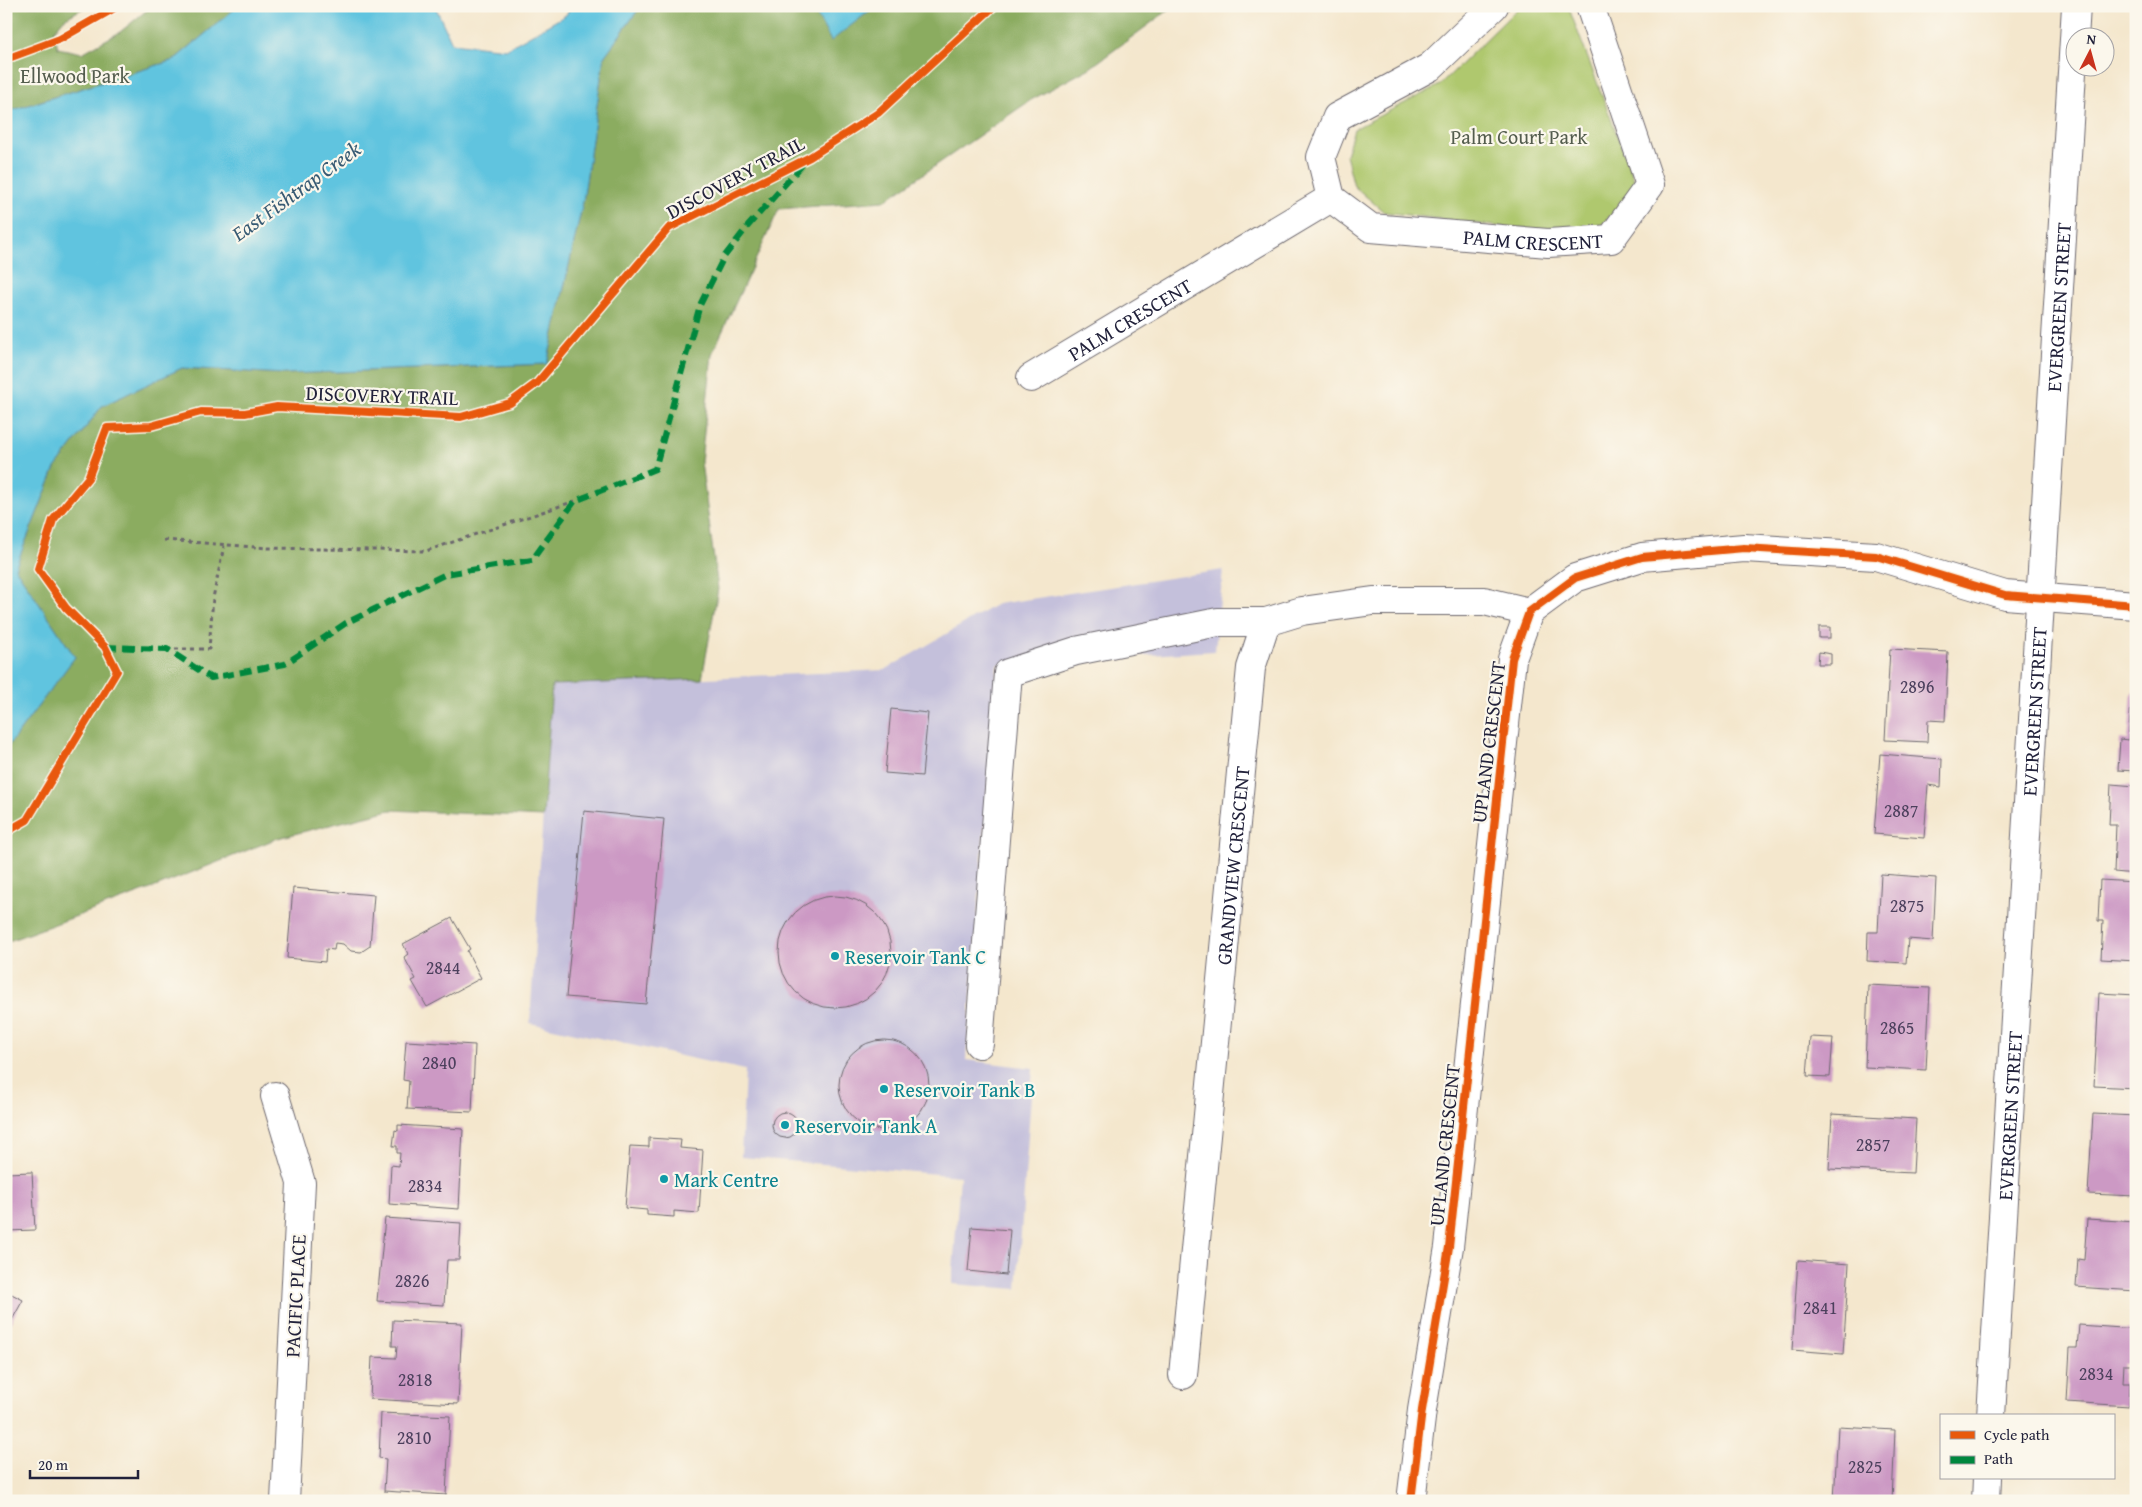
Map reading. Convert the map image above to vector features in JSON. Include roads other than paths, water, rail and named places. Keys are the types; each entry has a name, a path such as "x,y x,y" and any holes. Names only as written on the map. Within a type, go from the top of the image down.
{"street":[{"path":"1331,198 1321,157 1337,116 1430,66 1494,6"},
{"name":"PALM CRESCENT","path":"1032,378 1331,198 1371,228 1548,243 1611,239 1650,185 1590,6"},
{"name":"EVERGREEN STREET","path":"1991,1414 2076,6"},
{"path":"979,1044 1008,673 1076,651 1218,622 1266,622 1302,611 1373,602 1484,601 1529,612 1575,578 1642,557 1744,548 1876,556 2005,595 2136,605"},
{"name":"UPLAND CRESCENT","path":"1410,1501 1422,1410 1449,1247 1512,658 1529,612"},
{"name":"GRANDVIEW CRESCENT","path":"1183,1375 1251,668 1266,622"},
{"name":"PACIFIC PLACE","path":"275,1096 302,1183 284,1501"},
{"path":"1986,1501 1987,1480"}],"water":[{"name":"East Fishtrap Creek","path":"238,6 435,6 452,43 506,49 566,15 571,6 641,6 604,57 583,202 547,364 284,374 182,368 102,406 55,468 15,568 75,657 6,749 6,112 174,60"},
{"path":"812,6 876,6 831,41"}],"place":[{"name":"Reservoir Tank C","path":"835,956"},
{"name":"Reservoir Tank B","path":"884,1089"},
{"name":"Reservoir Tank A","path":"785,1125"},
{"name":"Mark Centre","path":"664,1179"}],"park label":[{"name":"Ellwood Park","path":"75,75"},
{"name":"Palm Court Park","path":"1519,136"}]}
